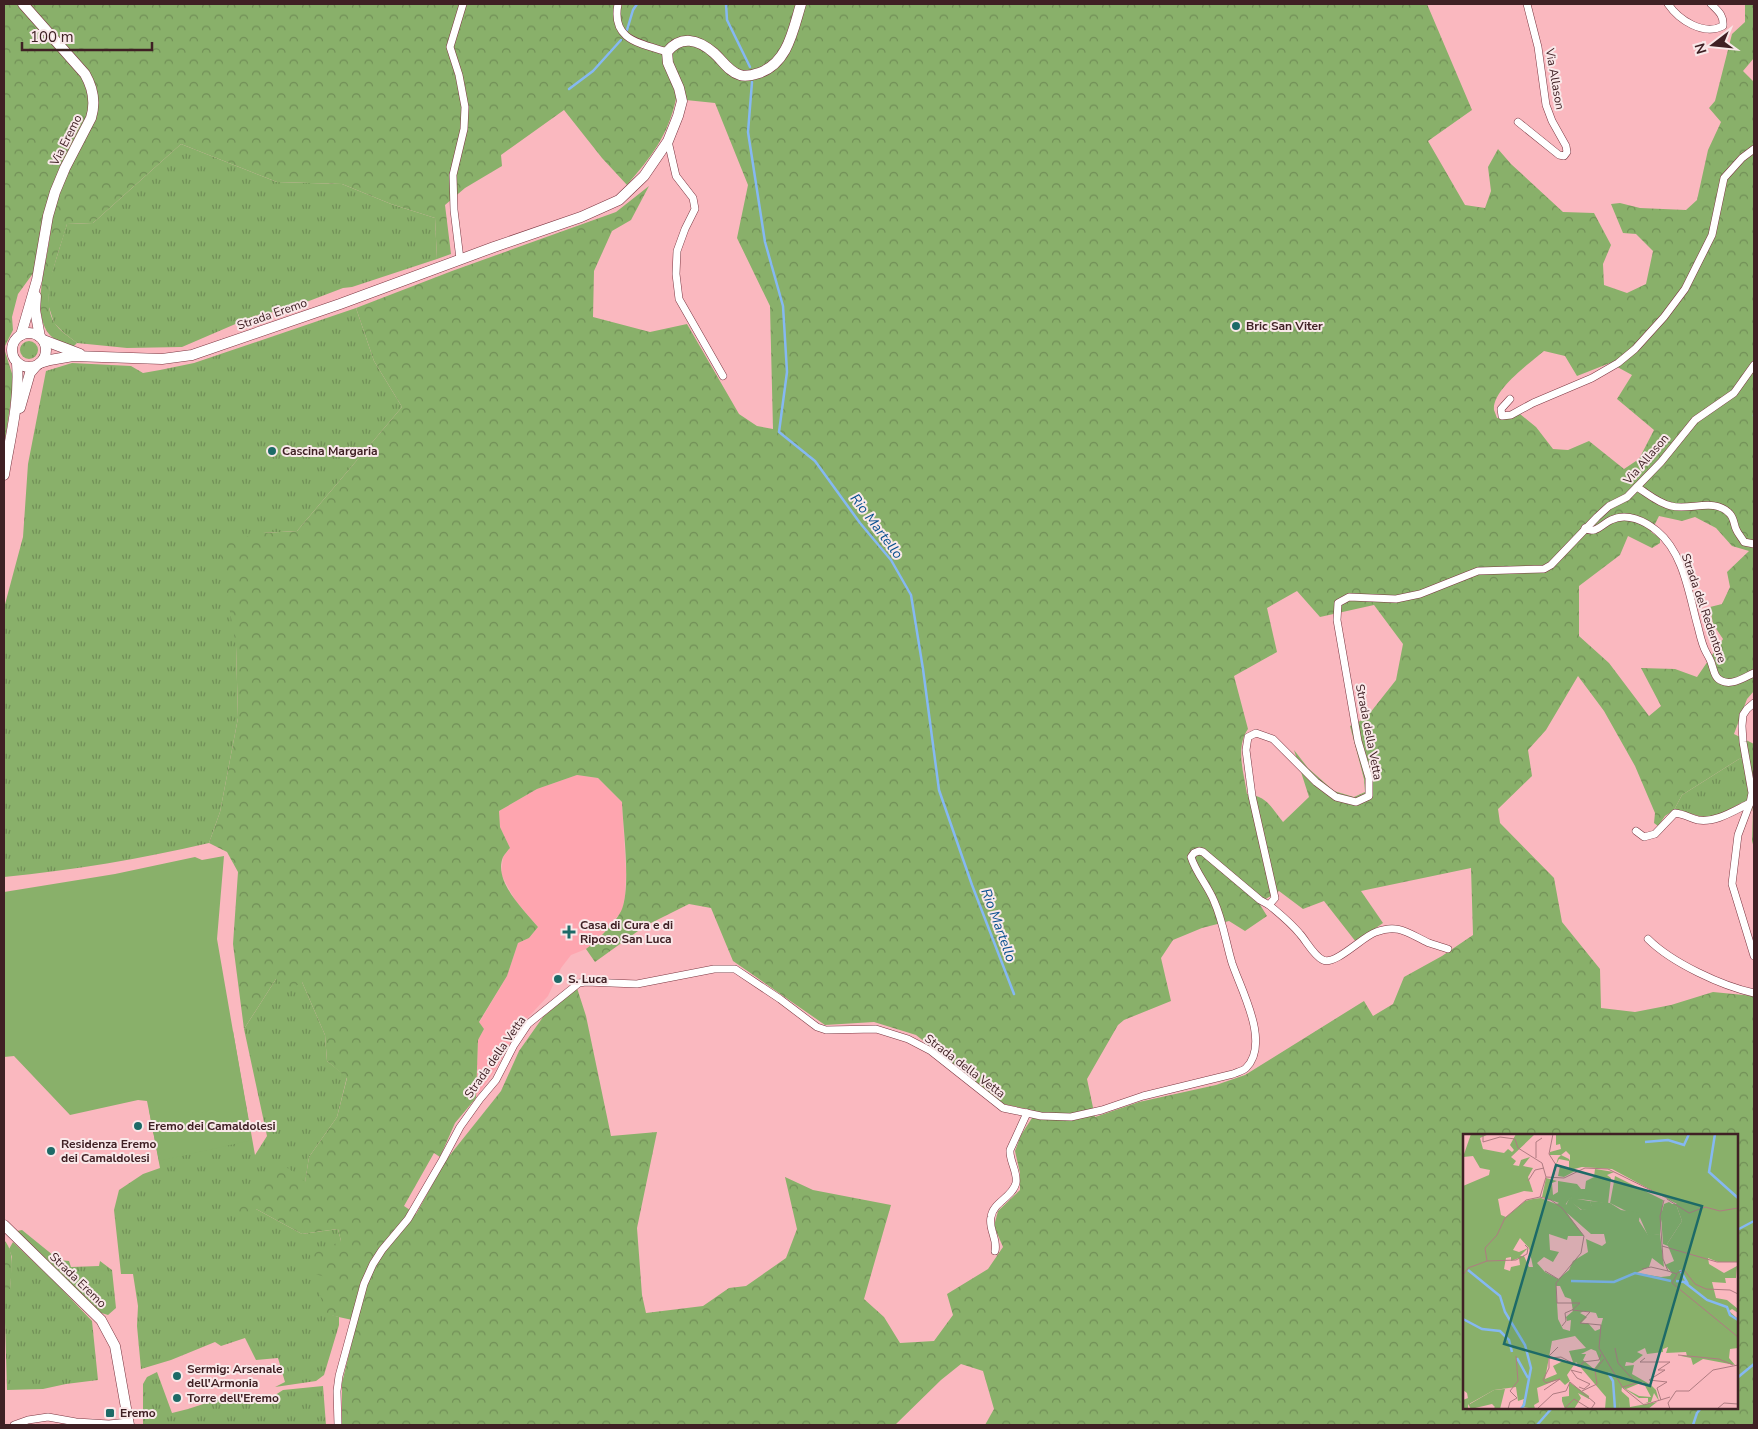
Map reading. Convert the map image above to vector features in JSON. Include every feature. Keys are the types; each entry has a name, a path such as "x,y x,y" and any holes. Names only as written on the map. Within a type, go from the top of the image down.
{"main road":[{"name":"Via Eremo","path":"23,4 85,74 90,83 94,98 94,109 91,118 64,168 48,216 37,280 35,310 41,339"},
{"path":"667,52 680,41 690,40 700,43 713,52 739,75 752,75 769,69 781,57 790,42 801,4"},
{"name":"Strada Eremo","path":"38,364 62,358 86,356 162,358 192,354 340,304 580,217 619,200 644,176 668,141 678,116 682,100 668,62 667,52"},
{"name":"Via Eremo","path":"21,335 37,280"},
{"path":"4,475 15,420 18,387 17,363 12,353 12,348 16,338 32,333 41,339 46,349 44,359 30,373 19,414 15,420"},
{"name":"Strada Eremo","path":"41,339 86,356"},
{"path":"17,363 27,367 38,364"},
{"name":"Strada Eremo","path":"4,1225 102,1320 115,1346 129,1424"}],"street":[{"path":"460,259 454,210 453,175 464,129 465,107 459,75 450,47 463,4"},
{"path":"618,4 616,14 617,25 622,33 650,47 667,52"},
{"name":"Via Allason","path":"1518,122 1559,156 1564,156 1567,152 1546,104 1538,48 1527,4"},
{"path":"1668,4 1681,18 1695,26 1708,30 1717,29 1722,26 1724,19 1720,12 1710,4"},
{"path":"668,141 676,176 692,198 695,209 684,229 677,251 676,274 679,299 723,376"},
{"path":"1510,399 1501,409 1502,416 1511,415 1592,378 1618,363 1635,349 1664,317 1685,289 1712,235 1724,178 1742,158 1754,149"},
{"name":"Via Allason","path":"1551,565 1584,528 1609,506 1627,497 1637,487 1661,462 1695,420 1734,393 1754,365"},
{"path":"1637,487 1652,498 1669,506 1684,508 1700,505 1717,506 1731,515 1736,529 1744,542 1754,544"},
{"name":"Strada del Redentore","path":"1584,528 1595,530 1619,517 1644,521 1659,532 1670,545 1678,562 1688,588 1705,651 1711,661 1715,676 1722,682 1732,682 1754,673"},
{"name":"Strada della Vetta","path":"1269,906 1275,898 1252,796 1246,750 1248,737 1256,733 1273,739 1316,782 1336,797 1356,802 1369,796 1369,778 1358,741 1337,620 1338,603 1349,597 1396,599 1420,594 1478,571 1544,569 1551,565"},
{"path":"1754,703 1743,715 1742,726 1752,793 1738,835 1732,884 1754,956"},
{"path":"1636,831 1644,836 1655,834 1675,813 1697,820 1711,820 1750,803"},
{"name":"Strada della Vetta","path":"338,1425 337,1391 339,1376 364,1284 373,1264 408,1219 469,1113 496,1080 514,1045 528,1024 579,983 638,984 714,968 735,969 780,998 817,1027 826,1030 876,1029 918,1044 930,1051 1001,1106 1041,1116 1071,1117 1102,1110 1143,1096 1233,1074 1246,1068 1253,1057 1256,1041 1254,1018 1232,962 1214,901 1193,864 1191,857 1198,851 1207,855 1269,906 1300,933 1317,955 1324,960 1330,961 1339,957 1374,932 1389,928 1408,931 1429,943 1448,949"},
{"path":"1648,939 1670,958 1727,984 1754,993"},
{"path":"995,1251 996,1242 990,1218 995,1208 1014,1188 1016,1178 1009,1154 1027,1113"},
{"name":"Strada Eremo","path":"14,1425 28,1420 48,1417 76,1422 129,1424"}],"shaded area":[{"name":"Casa di Cura e di Riposo San Luca","path":"577,775 598,778 622,802 626,872 622,911 596,942 586,949 571,955 561,968 548,996 518,1028 496,1069 476,1098 478,1040 484,1029 479,1023 507,976 518,943 529,938 538,927 515,900 501,874 503,857 510,848 500,827 499,811 537,789"}],"green space":[{"path":"4,4 1427,4 1472,110 1428,141 1465,205 1485,208 1491,191 1488,167 1498,149 1511,164 1563,212 1594,213 1611,245 1603,264 1604,285 1627,293 1646,284 1653,251 1636,234 1623,233 1611,204 1620,203 1640,208 1686,210 1697,200 1708,150 1721,122 1709,108 1715,101 1732,34 1745,22 1745,4 1754,4 1754,58 1743,71 1754,82 1754,691 1747,699 1734,734 1754,744 1754,848 1752,841 1753,812 1743,758 1682,795 1674,810 1665,816 1658,826 1654,823 1655,813 1635,766 1604,711 1578,676 1546,730 1528,750 1532,776 1498,809 1500,823 1554,878 1562,922 1600,969 1601,1008 1635,1012 1671,1005 1713,992 1754,996 1754,1425 985,1425 994,1409 983,1371 961,1364 941,1380 895,1425 342,1425 342,1383 357,1321 325,1314 319,1291 329,1278 315,1274 310,1255 341,1241 338,1229 302,1234 256,1209 239,1215 235,1203 266,1174 288,1168 305,1182 309,1157 337,1117 347,1078 327,1061 325,1035 302,982 290,990 276,979 244,1029 233,944 238,872 227,852 209,843 220,812 238,718 236,646 218,543 263,533 297,531 402,407 374,361 356,308 616,212 649,186 631,220 612,231 594,271 593,317 650,332 687,324 739,414 757,426 773,429 770,306 737,238 748,185 715,103 676,99 673,112 658,145 627,185 602,158 564,110 501,155 502,166 465,188 445,205 451,254 437,259 435,218 391,204 342,184 277,182 181,144 93,223 67,224 52,274 49,300 50,312 56,325 77,343 73,347 57,340 49,334 43,324 41,311 42,282 51,226 34,272 18,294 12,317 13,330 4,348","holes":["1544,351 1565,356 1577,376 1610,363 1632,375 1617,399 1654,430 1639,459 1624,469 1589,441 1568,450 1553,449 1536,427 1520,414 1507,419 1497,418 1494,410 1499,394 1513,378","1659,516 1682,521 1695,517 1716,528 1732,546 1749,551 1727,572 1730,587 1722,604 1710,607 1713,624 1723,639 1697,677 1675,669 1641,668 1661,706 1649,716 1609,663 1579,636 1579,586 1620,555 1628,536 1652,548 1660,543 1660,538 1651,532","1297,591 1320,617 1374,605 1403,644 1396,680 1366,718 1350,726 1364,779 1365,792 1354,797 1334,791 1308,768 1294,750 1309,797 1283,822 1264,800 1247,794 1241,752 1244,736 1248,729 1234,676 1277,652 1267,608","577,775 598,778 622,802 626,857 625,899 620,914 601,936 586,949 595,962 645,926 689,904 711,908 733,961 825,1025 874,1022 916,1035 1003,1104 1032,1110 1032,1118 1021,1135 1015,1151 1020,1173 1020,1190 998,1211 994,1226 1003,1247 988,1269 947,1294 953,1315 934,1341 900,1343 884,1317 864,1299 891,1205 813,1190 785,1177 797,1229 786,1258 746,1286 729,1288 703,1306 646,1313 642,1295 637,1228 657,1132 611,1136 586,1016 577,988 543,1017 519,1051 501,1091 446,1160 416,1214 404,1206 434,1153 440,1157 455,1123 476,1098 478,1040 484,1029 479,1022 507,976 518,943 529,938 538,927 518,904 502,876 501,866 503,857 510,848 500,827 499,811 537,789","1471,868 1473,935 1442,956 1404,977 1393,1004 1373,1016 1364,1001 1245,1075 1216,1085 1139,1102 1095,1117 1087,1079 1118,1025 1124,1020 1171,1001 1161,958 1173,940 1202,928 1229,921 1245,931 1267,916 1259,903 1279,891 1303,909 1324,901 1356,942 1383,923 1361,891"]},
{"path":"181,144 277,182 342,184 391,204 435,218 437,259 352,287 343,288 288,309 254,316 182,347 127,348 77,343 54,323 48,304 50,279 67,224 93,223"},
{"path":"356,308 374,361 402,407 297,531 263,533 236,646 238,718 220,812 209,843 107,863 4,877 4,608 23,537 28,464 46,371 72,363 131,366 143,373 160,370 194,363"},
{"path":"29,341 37,346 38,350 33,358 29,359 21,354 20,350 25,342"},
{"path":"4,348 14,380 4,447"},
{"path":"1743,758 1750,795 1746,803 1743,802 1711,817 1674,810 1682,795"},
{"path":"224,856 217,939 251,1135 248,1141 159,1161 147,1101 138,1100 70,1115 14,1056 4,1057 4,892 115,874 195,857 202,860"},
{"path":"276,979 302,982 325,1035 327,1061 347,1077 337,1117 309,1157 305,1183 256,1209 302,1234 338,1229 341,1241 330,1278 325,1313 339,1317 339,1325 324,1375 316,1381 275,1387 285,1382 278,1358 256,1360 245,1338 221,1346 215,1342 171,1360 141,1369 137,1326 138,1306 133,1274 121,1274 114,1210 119,1190 143,1174 160,1168 149,1110 233,1031 255,1155 267,1136 244,1029"},
{"path":"22,1230 59,1260 69,1261 71,1267 99,1266 100,1261 112,1270 116,1308 108,1315 98,1312 17,1231"},
{"path":"4,1240 8,1245 11,1257 10,1289 4,1289"},
{"path":"13,1242 92,1321 98,1380 43,1389 7,1390 4,1289 10,1289 12,1257 9,1249"},
{"path":"157,1372 172,1413 237,1393 241,1401 248,1404 269,1399 283,1390 323,1386 326,1425 143,1425 143,1384 147,1377"}],"waterway":[{"path":"627,30 633,10 637,4"},
{"name":"Rio Martello","path":"726,4 727,20 750,67"},
{"path":"569,89 593,71 621,40"},
{"name":"Rio Martello","path":"752,82 748,132 765,242 783,306 787,372 779,432 815,461 860,523 891,560 911,595 939,790 972,885 1014,994"},
{"path":"1738,1229 1754,1221"},
{"path":"1738,1377 1754,1364"},
{"path":"1537,1425 1551,1409"},
{"path":"1693,1425 1700,1409"}],"place":[{"name":"Bric San Viter","path":"1236,326"},
{"name":"Cascina Margaria","path":"272,451"},
{"name":"Casa di Cura e di Riposo San Luca","path":"569,932"},
{"name":"S. Luca","path":"558,979"},
{"name":"Eremo dei Camaldolesi","path":"138,1126"},
{"name":"Residenza Eremo dei Camaldolesi","path":"51,1151"},
{"name":"Sermig: Arsenale dell'Armonia","path":"177,1376"},
{"name":"Torre dell'Eremo","path":"177,1398"},
{"name":"Eremo","path":"110,1413"}]}
